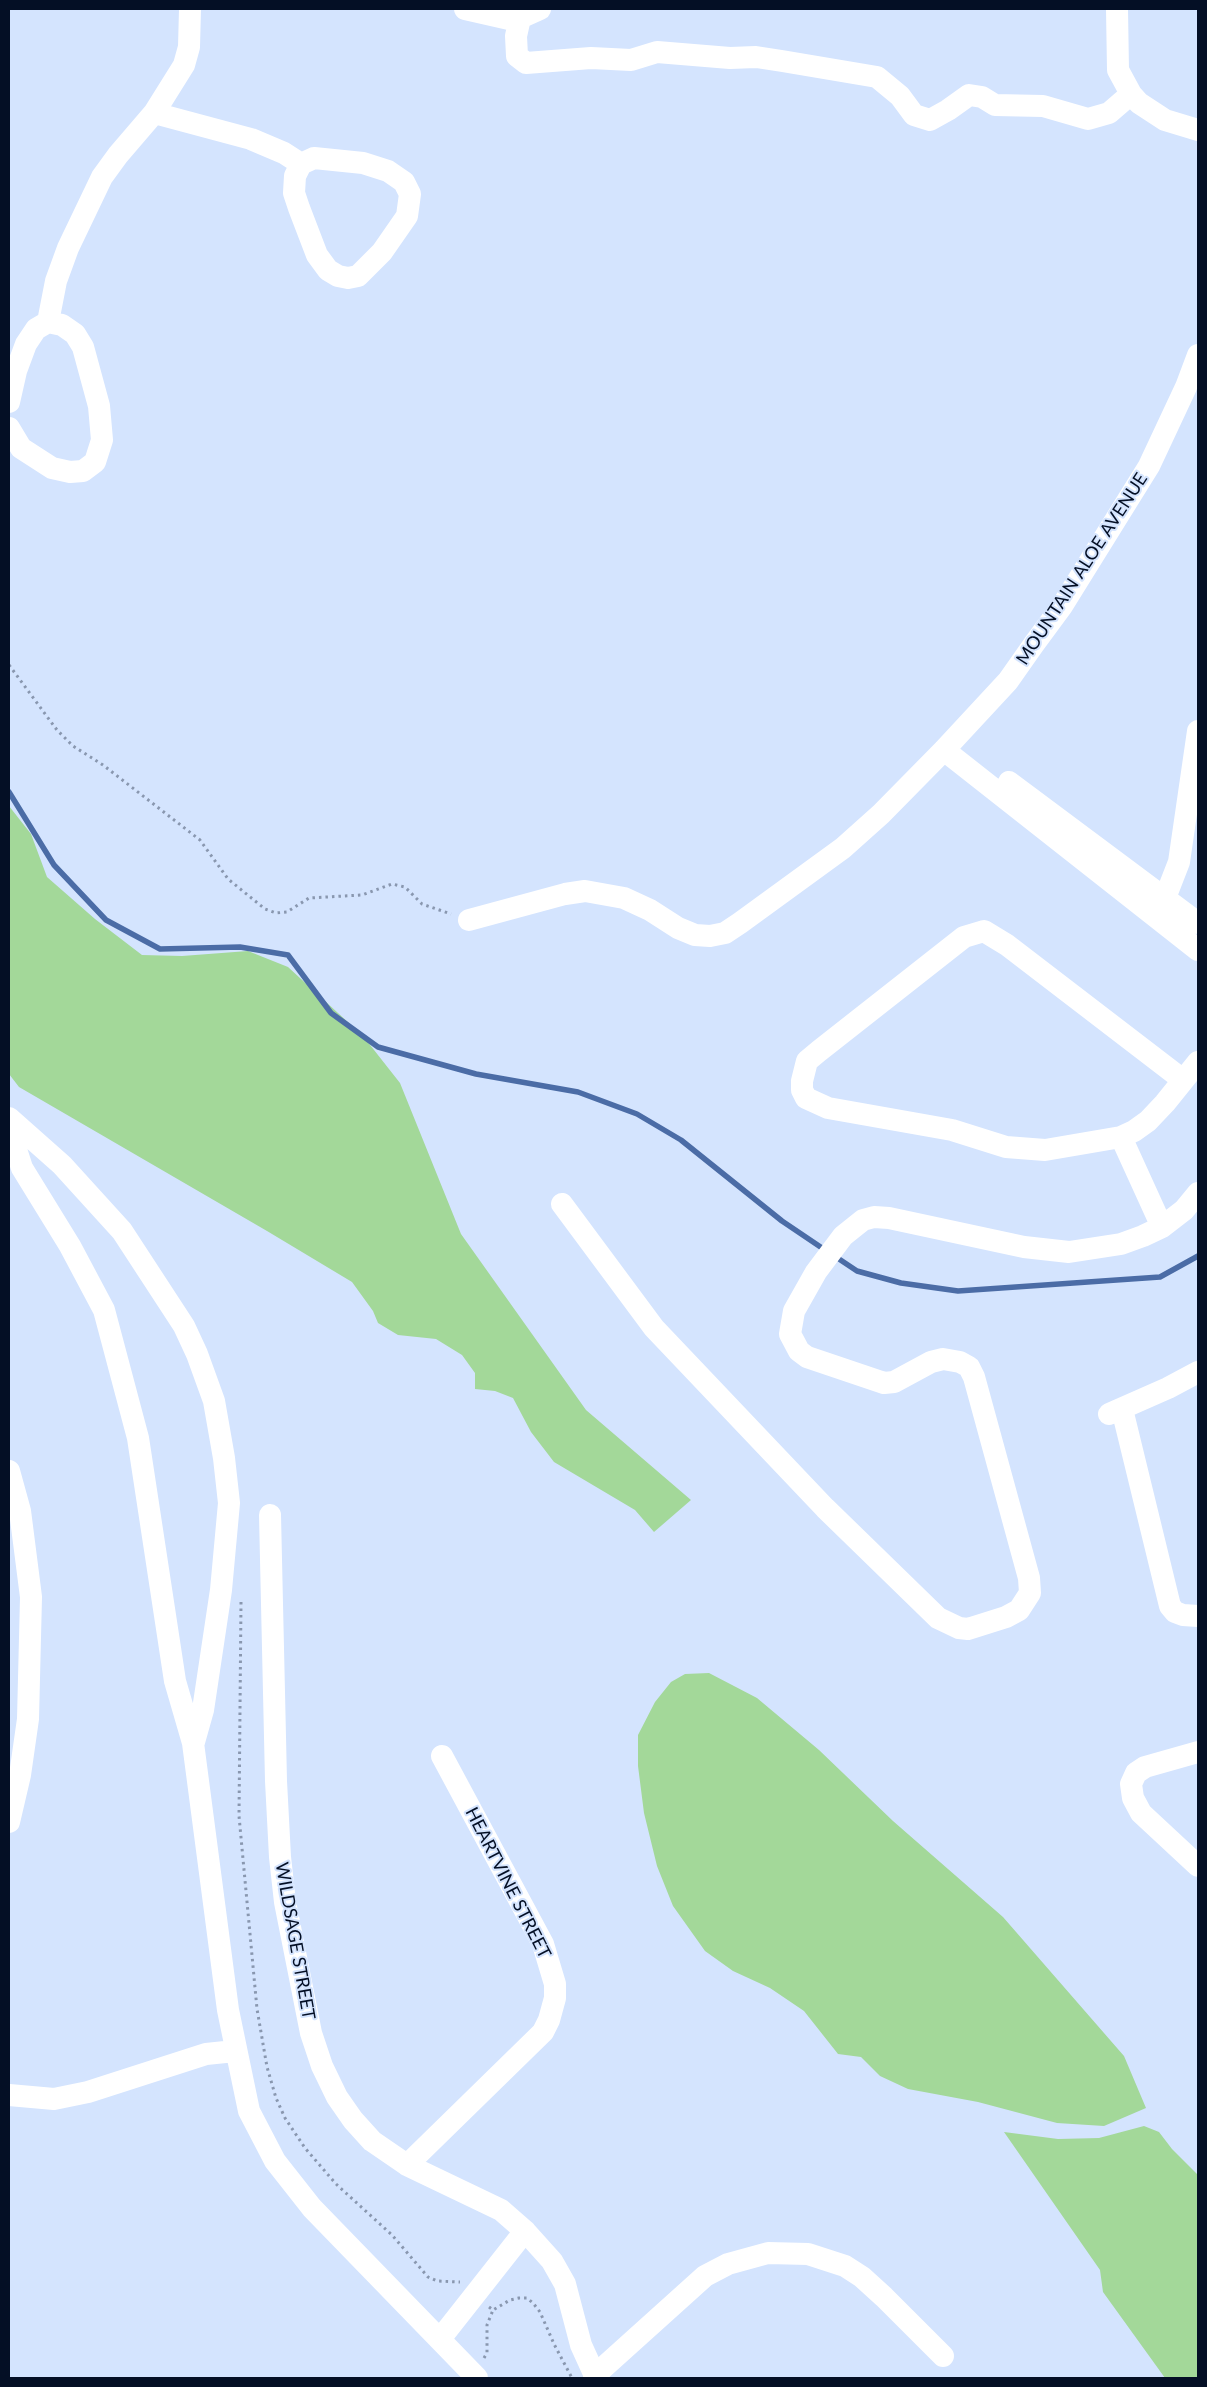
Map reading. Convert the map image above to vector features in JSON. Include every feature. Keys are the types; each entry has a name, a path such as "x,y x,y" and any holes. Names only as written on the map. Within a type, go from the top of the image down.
{"street":[{"path":"48,322 56,282 84,211 102,177 154,113 184,65 190,47 190,9"},
{"path":"465,9 509,19 530,13"},
{"path":"1117,9 1118,70 1131,94 1139,103 1165,120 1198,130"},
{"path":"530,13 516,36 517,56 526,63 591,58 631,60 657,52 730,58 756,57 877,78 900,96 914,115 930,120 969,95 982,97 995,105 1043,106 1088,119 1109,113 1131,94"},
{"path":"154,113 251,139 284,153 301,164"},
{"path":"314,158 364,163 388,170 404,182 410,194 407,216 382,252 358,276 348,278 338,276 328,270 317,255 294,193 295,176 301,164 314,158"},
{"path":"9,402 16,371 26,344 36,329 48,322 62,325 75,334 86,355 99,406 102,440 95,462 84,471 52,468 21,448 9,428"},
{"name":"MOUNTAIN ALOE AVENUE","path":"469,920 565,894 585,891 624,898 695,935 710,936 724,933 843,848 881,814 1008,681 1062,606 1149,466 1186,387 1198,355"},
{"path":"1165,898 1179,862 1198,731"},
{"path":"944,750 1198,950"},
{"path":"1009,782 1198,923"},
{"path":"1183,1080 1007,946 984,931 964,937 807,1061 803,1070 802,1090 806,1098 819,1106 952,1130 1006,1147 1045,1150 1121,1137 1148,1122 1183,1080 1198,1062"},
{"path":"9,1118 62,1164 122,1231 184,1326 197,1354 214,1402 224,1458 229,1503 221,1590 202,1710 193,1743"},
{"path":"9,1128 22,1168 70,1246 104,1310 138,1438 175,1681 193,1743 228,2010 249,2111 275,2161 338,2236 475,2376"},
{"path":"1121,1137 1162,1227"},
{"path":"562,1204 654,1328 826,1508 938,1618 958,1628 968,1628 1006,1617 1019,1610 1030,1593 1029,1578 974,1377 969,1367 960,1362 942,1359 931,1362 894,1382 884,1383 807,1357 799,1351 790,1334 790,1322 794,1311 816,1272 843,1236 864,1220 874,1217 910,1222 1024,1247 1069,1252 1121,1244 1162,1227 1184,1210 1198,1193"},
{"path":"1198,1372 1115,1412 1170,1606 1176,1612 1183,1615 1198,1616"},
{"path":"9,1471 20,1511 32,1597 28,1719 20,1776 9,1822"},
{"name":"WILDSAGE STREET","path":"270,1515 276,1781 284,1902 311,2033 322,2066 337,2097 353,2120 372,2141 407,2165 501,2210 525,2230 552,2261 565,2284 581,2345 595,2377"},
{"path":"1198,1752 1145,1767 1136,1773 1131,1784 1132,1798 1141,1813 1198,1866"},
{"name":"HEARTVINE STREET","path":"407,2165 543,2032 549,2020 555,1998 555,1984 543,1944 442,1756"},
{"path":"9,2095 54,2099 88,2092 206,2054 235,2051"},
{"path":"440,2339 525,2230"},
{"path":"595,2377 705,2276 728,2264 768,2253 808,2254 845,2266 862,2277 943,2356"}],"path":[{"path":"9,665 57,730 73,746 104,765 200,840 228,879 265,909 276,913 287,912 309,898 362,895 392,884 405,887 422,904 469,920"},
{"path":"475,2376 487,2353 487,2325 493,2310"}],"green space":[{"path":"9,806 31,834 47,877 95,919 142,955 182,956 248,951 288,967 363,1036 400,1083 461,1234 586,1410 691,1500 654,1532 635,1510 554,1462 531,1432 513,1398 495,1391 475,1389 475,1373 462,1355 436,1339 398,1335 378,1323 373,1311 352,1282 19,1087 9,1074"},
{"path":"709,1673 757,1698 819,1750 893,1821 1003,1917 1124,2056 1146,2108 1104,2126 1057,2123 978,2102 908,2089 880,2076 861,2057 838,2054 804,2011 770,1988 733,1971 705,1951 673,1906 657,1866 644,1813 638,1766 638,1735 655,1702 671,1682 685,1674"},
{"path":"1144,2126 1159,2132 1172,2149 1198,2175 1198,2378 1165,2378 1103,2292 1100,2270 1004,2132 1058,2139 1099,2138"}],"waterway":[{"path":"9,792 54,865 106,920 160,949 240,947 288,955 331,1013 378,1047 476,1074 578,1092 637,1114 681,1140 782,1221 825,1250"},
{"path":"833,1255 857,1271 901,1283 958,1291 1160,1277 1198,1256"}]}
